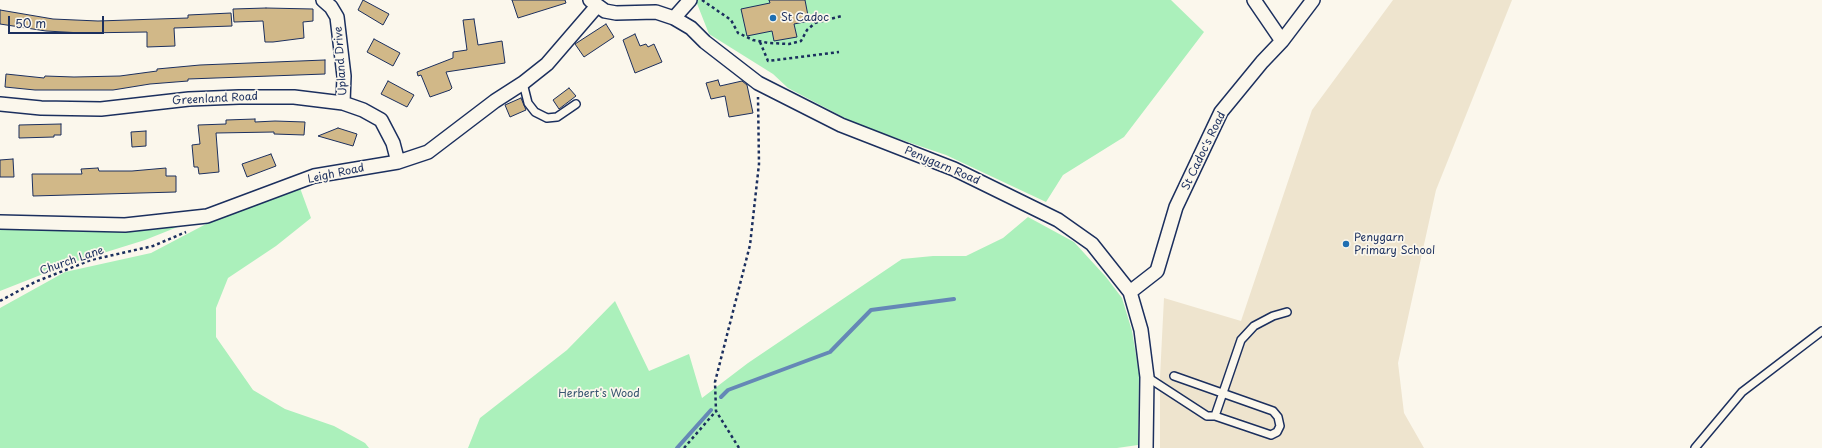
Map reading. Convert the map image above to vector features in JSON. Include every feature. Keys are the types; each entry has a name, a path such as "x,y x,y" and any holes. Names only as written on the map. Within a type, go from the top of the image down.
{"street":[{"name":"Upland Drive","path":"323,0 332,7 337,17 344,76 343,103"},
{"path":"674,18 690,0"},
{"path":"1254,0 1282,41"},
{"name":"St Cadoc's Road","path":"1130,292 1157,271 1176,207 1221,112 1262,62 1282,41 1314,0"},
{"name":"Penygarn Road","path":"593,3 605,11 616,13 656,12 674,18 691,28 705,42 758,83 841,125 954,169 1058,220 1092,244 1130,292 1140,330 1146,377 1146,448"},
{"name":"Leigh Road","path":"0,222 125,225 207,216 314,176 398,162 428,152 547,64 593,3"},
{"name":"Greenland Road","path":"0,104 41,108 100,109 189,99 239,96 294,96 343,103 363,110 381,120 393,143 398,162"}],"lane":[{"path":"523,83 528,103 536,112 547,118 557,117 576,104"},
{"path":"1215,416 1241,340 1254,326 1274,316 1287,312"},
{"path":"1695,448 1742,392 1822,331"},
{"path":"1146,377 1207,416 1215,416 1271,435 1277,432 1280,426 1278,417 1273,411 1174,376"}],"path":[{"path":"702,0 731,20 738,33 760,41 789,44 801,41 807,30 815,23 842,16"},
{"path":"760,41 768,61 839,52"},
{"path":"739,448 716,411 715,382 750,245 759,164 758,83"},
{"name":"Church Lane","path":"0,301 35,282 92,260 154,246 194,228 196,217"},
{"path":"684,448 716,411"}],"shaded area":[{"name":"Penygarn Primary School","path":"1393,0 1512,0 1436,190 1398,363 1404,413 1424,448 1160,448 1160,377 1164,298 1241,321 1312,110"}],"green space":[{"path":"1171,0 1204,32 1124,137 1063,175 1046,202 946,155 858,125 788,88 773,74 709,34 696,1"},
{"path":"300,188 311,218 276,246 228,278 216,308 216,337 253,390 285,409 334,426 365,443 369,448 0,448 0,308 65,272 151,253 208,223"},
{"name":"Herbert's Wood","path":"1028,217 1074,242 1106,277 1122,298 1132,331 1139,373 1138,445 1117,448 468,448 480,418 567,350 615,301 649,371 689,354 702,398 748,363 902,259 933,256 966,256 1003,238"},
{"path":"180,226 145,240 71,263 0,291 0,228 144,230"}],"building":[{"path":"363,0 389,14 383,25 358,10"},
{"path":"512,0 565,0 566,3 518,18"},
{"path":"769,0 805,0 809,21 794,24 797,37 774,41 772,31 747,36 741,9 770,3"},
{"path":"233,9 313,9 313,21 303,22 304,38 273,42 265,42 263,21 234,22"},
{"path":"0,10 53,19 98,21 188,18 188,15 231,13 232,26 174,28 175,46 147,47 147,32 82,33 46,31 0,24"},
{"path":"474,19 478,45 502,41 505,63 446,72 452,88 430,97 421,75 418,76 417,72 453,58 453,52 467,50 463,20"},
{"path":"606,24 614,37 584,57 575,44"},
{"path":"635,34 640,46 646,44 648,47 654,44 662,62 635,73 623,40"},
{"path":"374,39 400,53 393,66 367,52"},
{"path":"325,60 325,74 188,79 188,81 150,84 113,90 35,90 5,87 6,74 44,78 45,76 120,76 157,71 157,69 200,65"},
{"path":"718,80 720,86 742,81 747,85 753,113 729,117 725,96 711,99 706,83"},
{"path":"388,81 414,95 407,107 381,94"},
{"path":"569,88 576,96 559,109 553,100"},
{"path":"521,98 526,110 510,117 505,105"},
{"path":"255,119 255,122 305,122 304,135 274,134 274,132 216,133 219,172 199,174 198,167 194,167 192,145 200,144 198,125 226,124 226,120"},
{"path":"61,124 61,135 54,135 54,137 19,138 19,125"},
{"path":"338,128 357,134 353,146 318,136"},
{"path":"146,131 146,146 132,147 131,132"},
{"path":"271,154 276,166 247,177 242,164"},
{"path":"13,159 14,177 0,177 0,160"},
{"path":"98,168 99,171 132,171 166,168 166,176 176,176 176,192 33,196 32,174 82,174 81,169"}],"waterway":[{"path":"721,397 728,390 830,352 871,310 954,299"},
{"path":"677,448 711,410"}],"place":[{"name":"St Cadoc","path":"773,18"},
{"name":"Penygarn Primary School","path":"1346,244"}]}
